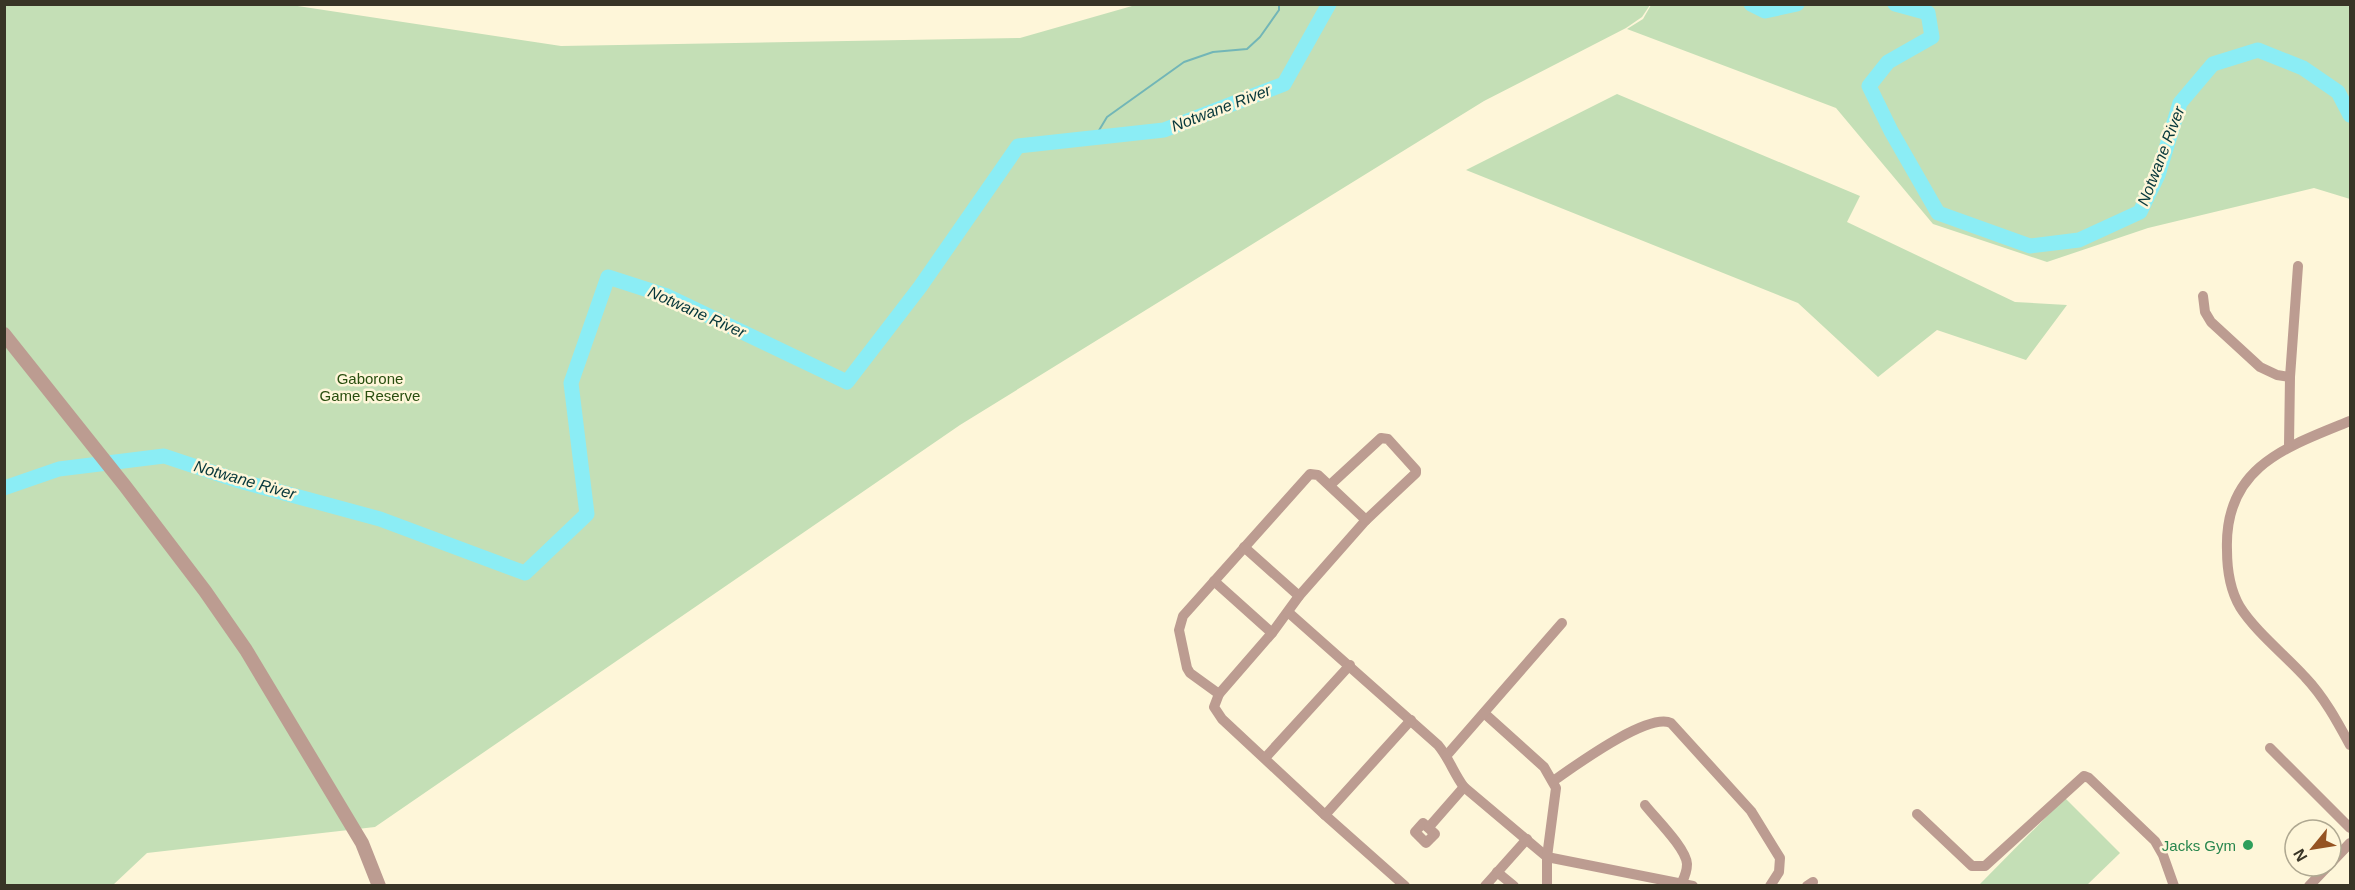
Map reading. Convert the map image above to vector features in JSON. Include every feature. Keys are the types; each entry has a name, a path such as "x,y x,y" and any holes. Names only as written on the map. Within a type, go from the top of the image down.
{"street":[{"path":"2289,446 2290,377 2298,266"},
{"path":"2204,296 2205,312 2211,322 2260,367 2277,375 2290,377"},
{"path":"4,334 125,486 205,591 246,650 362,843 379,885"},
{"path":"2350,421 2289,446 2253,473 2232,509 2227,526 2227,566 2232,591 2240,608 2307,679 2329,708 2350,745"},
{"path":"1330,485 1378,439 1388,439 1416,471 1366,520 1299,596 1272,633 1219,694 1214,707 1216,713 1325,815 1405,885"},
{"path":"1219,694 1190,673 1185,662 1179,630 1183,616 1310,474 1318,475 1366,520"},
{"path":"1244,547 1299,596"},
{"path":"1214,581 1272,633"},
{"path":"1288,612 1350,665 1447,755 1456,777 1464,787 1547,857 1660,882 1687,884 1687,861 1645,805"},
{"path":"1447,755 1562,623"},
{"path":"1265,758 1350,665"},
{"path":"1484,713 1544,767 1556,788 1547,857 1547,885"},
{"path":"1325,815 1411,720"},
{"path":"1553,781 1620,737 1660,720 1671,723 1751,811 1780,858 1779,872 1770,885"},
{"path":"2270,748 2350,828"},
{"path":"1917,814 1972,866 1979,868 1985,866 2084,776 2089,778 2155,841 2174,885"},
{"path":"1429,827 1464,787"},
{"path":"1485,885 1527,839"},
{"path":"1497,872 1514,885"}],"green space":[{"name":"Gaborone Game Reserve","path":"1139,4 1650,5 1642,17 1626,28 1484,101 960,425 375,827 147,853 113,885 5,886 5,5 291,5 561,46 1020,38"},
{"path":"1651,5 2350,5 2350,199 2314,188 2148,228 2047,262 1933,224 1836,108 1627,29 1643,19"},
{"path":"1617,94 1860,196 1847,222 2015,302 2067,305 2026,360 1937,330 1878,377 1798,303 1466,170"},
{"path":"2065,798 2120,853 2087,885 1978,886"}],"waterway":[{"path":"1095,137 1107,117 1184,62 1213,52 1247,49 1260,37 1279,10 1279,4"},
{"name":"Notwane River","path":"4,488 59,469 164,456 236,480 380,519 525,573 587,514 571,383 608,277 667,296 847,382 920,287 1018,146 1164,130 1284,84 1329,4"},
{"name":"Notwane River","path":"1751,4 1765,11 1797,4"},
{"name":"Notwane River","path":"1895,4 1928,13 1932,37 1888,62 1869,86 1891,131 1938,213 2030,246 2079,240 2140,212 2158,175 2180,103 2213,64 2258,50 2303,68 2338,92 2350,115"}],"place":[{"name":"Jacks Gym","path":"2248,845"}]}
